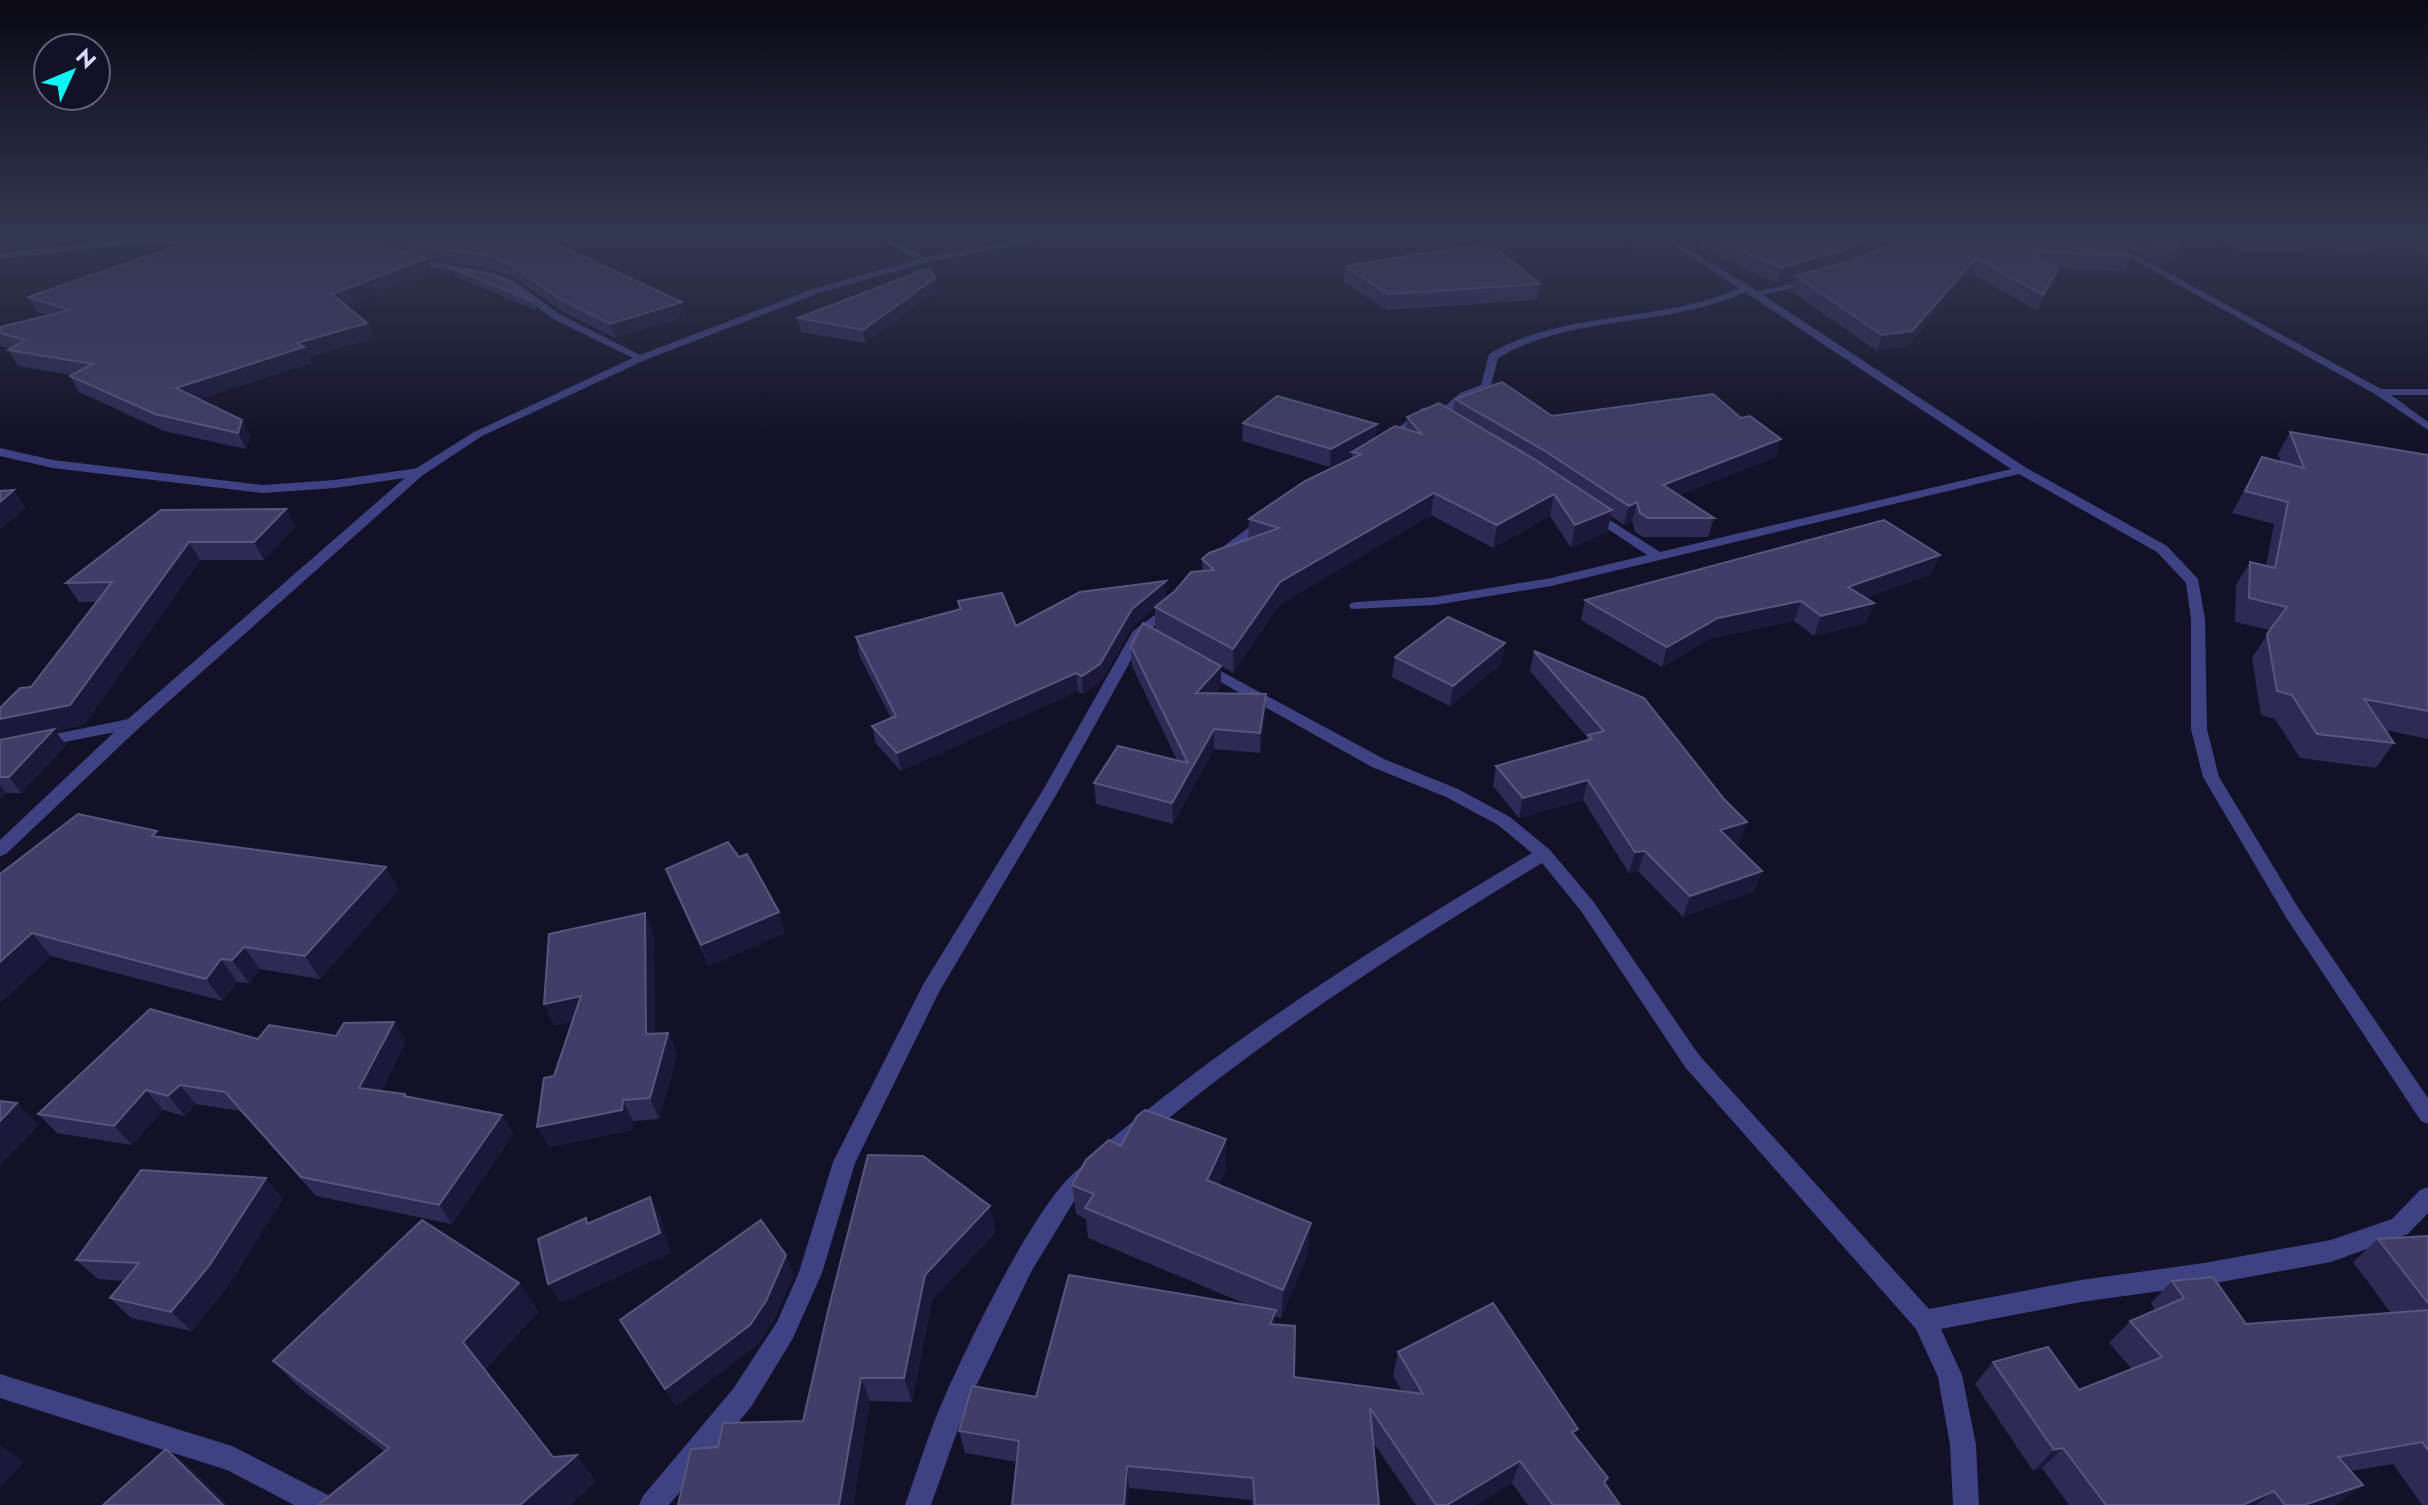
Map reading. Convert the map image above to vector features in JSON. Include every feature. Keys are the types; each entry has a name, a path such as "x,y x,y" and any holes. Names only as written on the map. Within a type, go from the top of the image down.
{"street":[{"path":"541,305 557,317 641,358"},
{"path":"0,850 134,723 419,472 478,434 641,358 779,305"},
{"path":"1378,450 1426,410 1447,410 1464,395 1486,387 1493,356 1518,340 1702,305"},
{"path":"1772,305 2021,470 2162,549 2193,582 2198,619 2199,729 2211,777 2293,914 2428,1115"},
{"path":"2221,305 2379,392 2428,427"},
{"path":"2379,392 2428,392"},
{"path":"1426,410 1454,426"},
{"path":"0,452 53,464 263,489 335,484 419,472"},
{"path":"1356,606 1435,601 1551,582 2021,470"},
{"path":"1584,508 1657,556"},
{"path":"1205,568 1237,539 1275,512"},
{"path":"652,1505 742,1398 785,1330 810,1273 844,1162 931,988 1146,635 1186,588"},
{"path":"1193,661 1378,763 1452,793 1504,821 1544,854 1587,906 1692,1061 1924,1321 1950,1375 1963,1445 1966,1505"},
{"path":"0,750 134,723"},
{"path":"918,1505 954,1404 1023,1264 1068,1191 1126,1139 1256,1037 1395,942 1544,854"},
{"path":"1924,1321 2081,1291 2204,1274 2331,1251 2400,1227 2428,1197"},
{"path":"0,1386 232,1459 321,1505"}],"building":[{"path":"55,305 346,305 367,323 297,343 304,347 176,388 242,420 238,433 155,414 70,376 93,364 8,350 25,340 0,333 0,327 70,310"},
{"path":"572,305 671,305 610,324"},
{"path":"831,305 897,305 863,330 798,318"},
{"path":"1839,305 1935,305 1912,331 1882,335"},
{"path":"1502,382 1552,416 1713,394 1741,418 1750,416 1781,439 1663,485 1714,518 1648,518 1640,513 1637,502 1629,506 1545,451 1455,399"},
{"path":"1277,396 1377,424 1331,449 1243,423"},
{"path":"1439,403 1612,510 1575,525 1554,494 1497,525 1434,493 1280,582 1233,649 1155,607 1175,591 1191,572 1214,570 1202,559 1209,553 1279,528 1249,519 1305,481 1361,454 1352,452 1395,426 1422,434 1407,417"},
{"path":"2290,432 2428,455 2428,711 2364,699 2394,743 2317,734 2292,695 2277,691 2267,634 2287,607 2249,598 2250,562 2275,568 2288,502 2245,491 2262,457 2304,468"},
{"path":"14,490 0,502 0,491"},
{"path":"286,509 254,542 189,542 70,705 0,719 0,708 20,688 31,687 112,582 66,583 161,510"},
{"path":"1884,520 1940,555 1848,587 1874,603 1821,616 1801,601 1718,618 1667,647 1585,600"},
{"path":"1166,581 1132,609 1100,664 1082,676 1076,673 897,753 872,726 896,716 856,637 961,609 958,601 1002,593 1016,626 1080,592"},
{"path":"1448,617 1505,643 1453,686 1395,657"},
{"path":"1143,623 1221,666 1196,693 1266,694 1260,733 1214,729 1172,803 1094,783 1118,746 1188,763 1131,646"},
{"path":"1534,651 1644,698 1724,799 1747,822 1720,830 1762,871 1690,896 1645,851 1635,852 1588,780 1523,798 1496,766 1592,739 1588,735 1604,731"},
{"path":"54,729 9,777 0,777 0,740"},
{"path":"78,814 157,831 152,836 386,867 305,956 244,947 232,960 221,959 206,979 32,933 0,962 0,874"},
{"path":"728,842 739,857 747,854 779,912 701,945 666,869"},
{"path":"645,913 646,1034 668,1033 650,1098 623,1100 622,1110 537,1127 544,1078 554,1076 581,996 544,1004 549,934"},
{"path":"150,1009 258,1039 269,1025 336,1036 344,1023 394,1022 359,1088 405,1094 502,1115 439,1205 301,1177 225,1092 180,1085 168,1096 146,1090 114,1126 38,1114"},
{"path":"0,1101 17,1103 0,1121"},
{"path":"1145,1110 1226,1139 1207,1180 1311,1223 1283,1290 1085,1208 1094,1194 1072,1185 1086,1160 1109,1140 1121,1146 1137,1116"},
{"path":"868,1155 923,1156 990,1206 925,1275 904,1378 861,1378 839,1505 678,1505 691,1449 718,1447 723,1423 803,1421"},
{"path":"141,1170 266,1178 209,1266 171,1312 110,1298 139,1263 76,1260"},
{"path":"650,1197 660,1233 548,1284 538,1239 586,1218 587,1224"},
{"path":"422,1220 519,1283 463,1342 553,1457 577,1455 520,1505 318,1505 389,1448 273,1361"},
{"path":"761,1220 786,1255 766,1301 750,1325 665,1389 620,1320"},
{"path":"2428,1236 2428,1303 2378,1239"},
{"path":"1069,1275 1276,1310 1270,1324 1295,1326 1294,1377 1423,1394 1398,1352 1493,1303 1578,1429 1572,1432 1608,1478 1604,1482 1620,1505 1553,1505 1520,1461 1447,1505 1436,1505 1370,1408 1379,1505 1255,1505 1253,1478 1127,1466 1124,1505 1012,1505 1019,1441 959,1431 972,1386 1036,1397"},
{"path":"2213,1277 2246,1324 2428,1310 2428,1450 2422,1442 2338,1457 2363,1485 2304,1505 2285,1505 2274,1491 2243,1505 2106,1505 2063,1448 2054,1450 1993,1362 2048,1347 2079,1390 2162,1357 2130,1321 2184,1298 2172,1281"},
{"path":"166,1449 223,1505 103,1505"}]}
